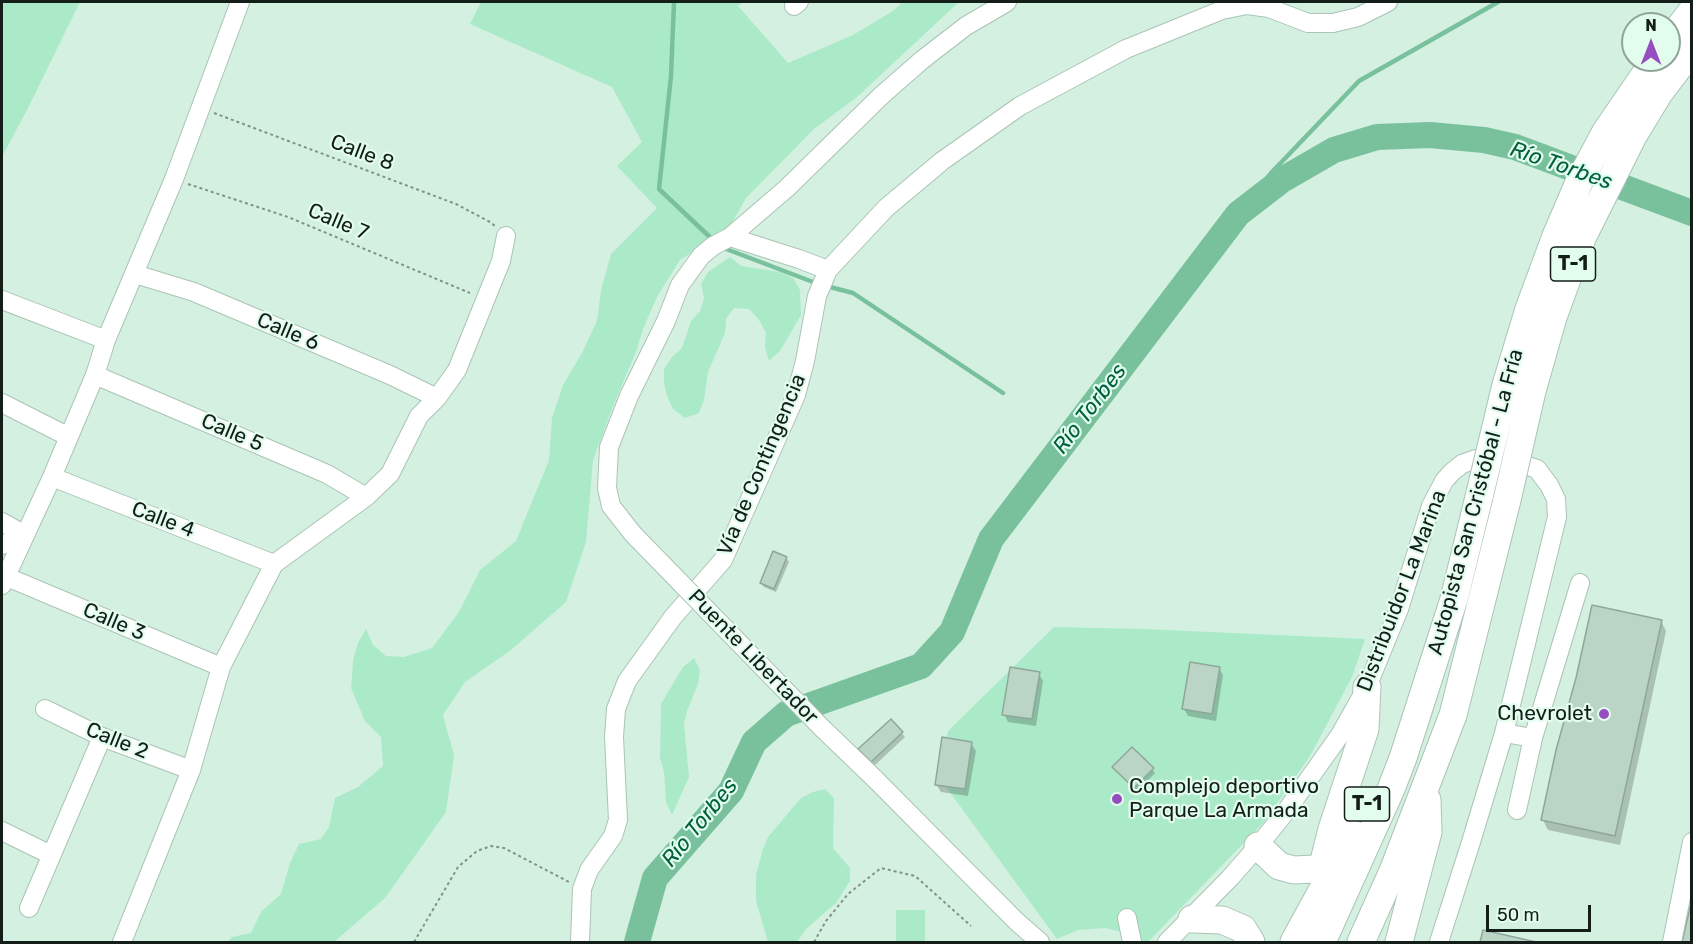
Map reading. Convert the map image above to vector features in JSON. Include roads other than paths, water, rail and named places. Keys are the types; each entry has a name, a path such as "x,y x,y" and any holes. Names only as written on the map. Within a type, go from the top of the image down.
{"highway":[{"path":"1681,25 1692,11"},
{"name":"Autopista San Cristóbal - La Fría","path":"1361,942 1393,872 1453,715 1532,391 1553,317 1582,238 1633,136 1659,93 1692,50"},
{"name":"Autopista San Cristóbal - La Fría","path":"1294,942 1319,896 1330,865 1359,822 1392,740 1415,715 1454,599 1506,386 1556,236 1580,180 1605,133 1647,72"},
{"path":"1258,846 1279,866 1303,871 1330,865 1332,829 1365,729 1367,687"},
{"path":"1322,942 1391,789 1415,715"},
{"path":"1399,942 1428,832 1427,783"},
{"path":"1192,919 1222,920 1243,929 1251,942"}],"street":[{"path":"4,581 52,477 95,375 106,340 174,179 240,2"},
{"name":"Puente Libertador","path":"1008,2 966,26 922,60 882,95 787,188 730,237 701,256 680,285 666,321 629,396 609,447 607,488 611,506 633,534 822,728 1016,921 1040,942"},
{"name":"Vía de Contingencia","path":"580,942 582,889 589,870 613,836 618,820 614,738 616,709 627,681 672,617 723,560 796,395 817,296 828,270 886,208 942,161 1020,106 1126,49 1222,10 1247,5 1269,8 1308,23 1333,23 1358,16 1388,2"},
{"path":"122,942 191,770 221,668 274,564 366,497 390,474 419,416 437,398 457,370 487,300 501,261 506,236"},
{"path":"730,237 828,270"},
{"name":"Calle 6","path":"135,274 194,292 390,375 437,398"},
{"path":"2,300 106,340"},
{"name":"Calle 5","path":"95,375 327,474 366,497"},
{"path":"2,403 69,437"},
{"name":"Distribuidor La Marina","path":"1167,942 1192,919 1258,846 1312,776 1340,735 1367,687 1399,609 1431,506 1444,481 1462,464 1476,459 1492,458 1537,469 1556,499 1557,517 1504,733 1472,842 1439,942"},
{"name":"Calle 4","path":"52,477 274,564"},
{"path":"2,522 25,535"},
{"path":"2,545 25,535"},
{"name":"Calle 3","path":"4,581 221,668"},
{"path":"1517,810 1533,738 1580,583"},
{"name":"Calle 2","path":"45,709 102,737 191,770"},
{"path":"1504,733 1533,738"},
{"path":"29,908 102,737"},
{"path":"2,831 51,855"},
{"path":"1672,942 1692,843"},
{"path":"1127,918 1132,942"}],"waterway":[{"path":"674,2 671,76 659,189 714,241"},
{"path":"1238,214 1272,172 1359,81 1498,2"},
{"name":"Río Torbes","path":"637,942 655,878 731,791 754,742 786,714 921,666 952,632 991,539 1238,214 1282,180 1334,150 1377,137 1430,135 1484,140 1515,147 1692,213"},
{"path":"721,247 813,282"},
{"path":"830,287 853,293 1003,393"}],"place":[{"name":"Chevrolet","path":"1604,714"},
{"name":"Complejo deportivo Parque La Armada","path":"1117,799"}]}
